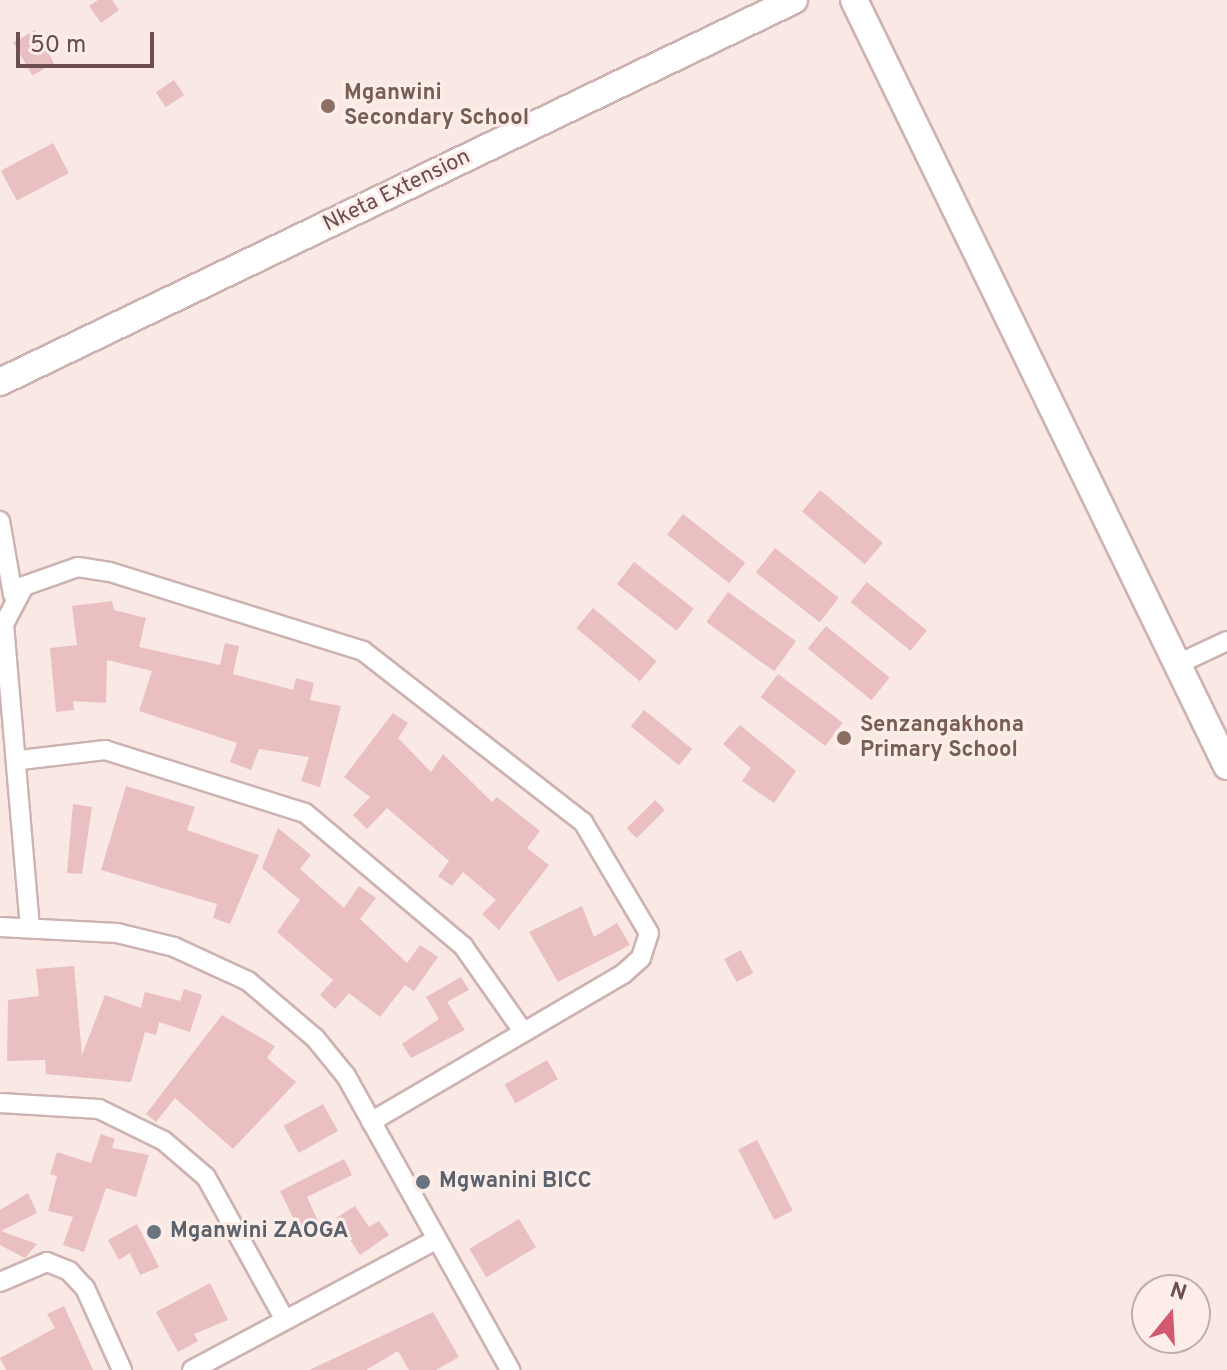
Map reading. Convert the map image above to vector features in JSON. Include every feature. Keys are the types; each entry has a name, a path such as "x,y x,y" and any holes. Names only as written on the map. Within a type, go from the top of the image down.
{"street":[{"name":"Nketa Extension","path":"0,382 794,0"},
{"path":"854,0 1227,766"},
{"path":"0,521 13,595 4,624 20,760 30,928"},
{"path":"13,595 38,579 92,568 363,651 583,822 646,920 647,947 623,974 522,1030 371,1122"},
{"path":"1176,665 1227,641"},
{"path":"20,760 105,750 305,813 463,946 522,1030"},
{"path":"0,927 117,933 225,967 315,1038 371,1122 510,1370"},
{"path":"0,1103 99,1109 164,1141 206,1177 285,1320"},
{"path":"192,1370 435,1240"},
{"path":"0,1282 47,1262 69,1271 85,1288 122,1370"}],"building":[{"path":"98,0 112,0 119,10 101,23 89,6"},
{"path":"35,30 54,63 32,75 13,42"},
{"path":"174,80 184,95 166,107 156,92"},
{"path":"53,143 69,173 17,201 1,171"},
{"path":"820,490 883,543 865,564 802,511"},
{"path":"683,514 745,563 729,583 667,534"},
{"path":"775,548 839,598 820,622 756,572"},
{"path":"634,562 694,609 677,631 617,584"},
{"path":"867,582 927,630 910,651 851,602"},
{"path":"728,592 796,641 774,671 706,622"},
{"path":"112,601 114,610 146,618 139,647 220,665 225,643 239,646 233,674 293,690 296,678 314,683 310,700 341,706 320,787 301,781 309,757 259,749 251,770 230,762 237,743 139,711 152,671 107,660 106,703 73,701 74,710 56,712 50,648 77,645 72,606"},
{"path":"593,608 657,661 640,681 576,628"},
{"path":"826,626 890,678 871,700 808,649"},
{"path":"778,674 843,723 825,746 761,697"},
{"path":"644,710 692,749 679,765 631,726"},
{"path":"393,713 408,723 398,738 431,772 443,754 492,802 497,797 540,831 527,848 549,865 499,930 482,914 496,900 463,872 452,886 438,876 449,861 387,808 367,829 353,815 370,797 344,777"},
{"path":"740,725 796,771 774,803 742,781 751,768 723,744"},
{"path":"126,786 195,807 187,830 259,855 230,924 213,918 217,904 101,870"},
{"path":"655,800 665,810 637,838 627,828"},
{"path":"73,804 92,807 82,874 67,873"},
{"path":"278,828 311,855 300,869 344,908 359,886 376,898 360,919 407,963 420,945 438,957 414,991 405,985 380,1017 349,993 335,1009 320,995 333,980 277,932 300,900 262,868"},
{"path":"582,906 594,937 617,923 630,945 558,982 529,932"},
{"path":"741,950 753,973 736,982 724,959"},
{"path":"74,966 82,1055 105,995 141,1008 145,992 180,1001 184,989 202,995 190,1032 159,1022 156,1035 145,1032 131,1082 46,1074 45,1060 7,1061 8,1000 39,996 36,969"},
{"path":"461,977 469,990 447,1002 465,1030 411,1058 402,1044 439,1019 426,997"},
{"path":"222,1015 275,1046 267,1058 296,1082 233,1149 175,1098 156,1122 146,1114"},
{"path":"547,1060 558,1079 516,1104 505,1084"},
{"path":"323,1104 338,1131 299,1153 284,1126"},
{"path":"101,1134 115,1139 112,1148 149,1155 136,1197 106,1188 84,1252 63,1245 73,1217 48,1211 57,1176 50,1174 57,1152 91,1163"},
{"path":"757,1140 793,1210 774,1220 738,1150"},
{"path":"344,1159 352,1175 307,1197 318,1221 299,1230 280,1191"},
{"path":"28,1193 37,1213 1,1231 37,1244 25,1258 0,1245 0,1210"},
{"path":"355,1206 369,1227 379,1221 389,1235 360,1255 336,1218"},
{"path":"519,1219 536,1247 486,1277 469,1249"},
{"path":"137,1224 159,1267 140,1275 130,1253 119,1260 108,1240"},
{"path":"210,1283 228,1320 194,1334 198,1341 178,1352 156,1312"},
{"path":"64,1306 93,1370 6,1370 0,1358 55,1328 47,1314"},
{"path":"433,1312 459,1357 436,1370 409,1370 398,1351 366,1370 309,1370"}],"place":[{"name":"Mganwini Secondary School","path":"328,106"},
{"name":"Senzangakhona Primary School","path":"844,738"},
{"name":"Mgwanini BICC","path":"423,1182"},
{"name":"Mganwini ZAOGA","path":"154,1232"}]}
